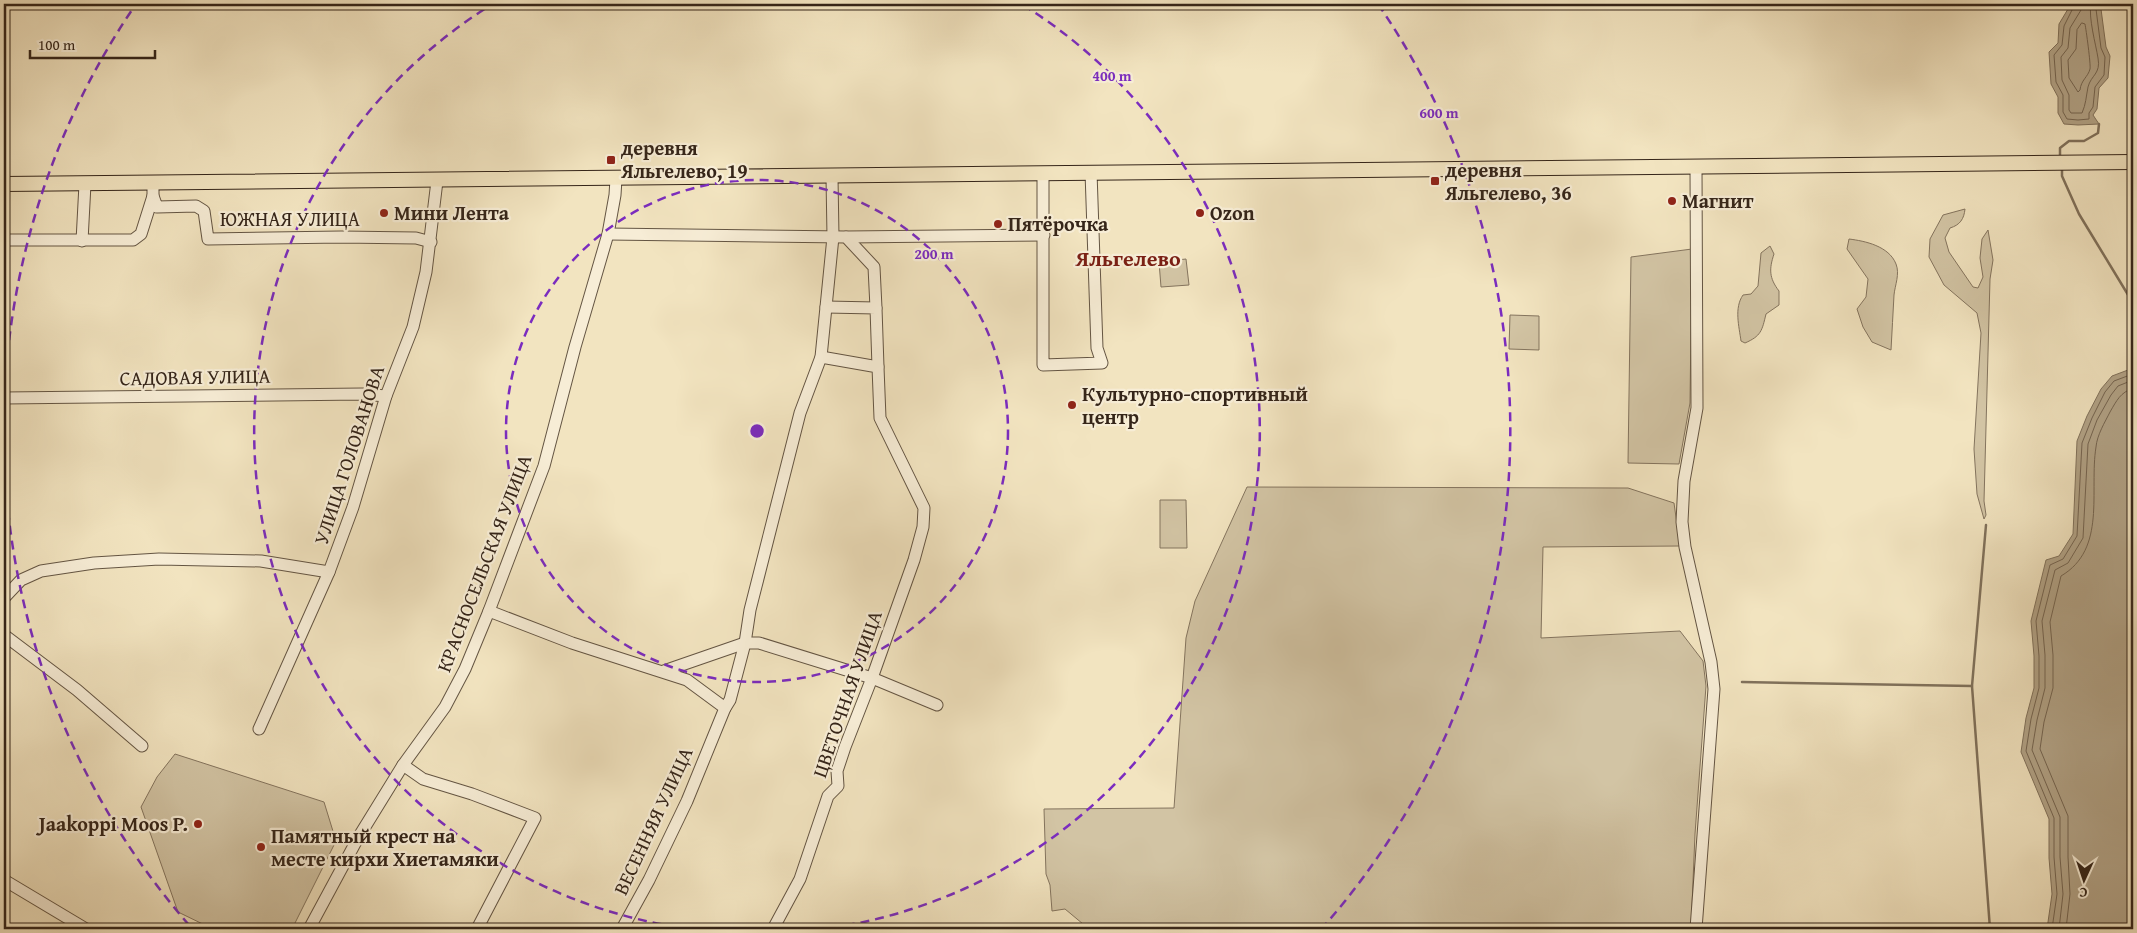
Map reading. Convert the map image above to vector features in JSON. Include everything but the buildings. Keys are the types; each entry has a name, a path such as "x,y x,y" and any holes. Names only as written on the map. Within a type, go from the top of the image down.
{"main road":[{"path":"4,184 85,184 153,189 437,181 1091,172 2133,162"}],"street":[{"path":"1696,167 1697,408 1684,481 1682,522 1685,547 1711,662 1714,689 1696,929"},
{"path":"1043,173 1043,365 1102,363 1097,348 1091,172"},
{"name":"ВЕСЕННЯЯ УЛИЦА","path":"622,929 649,880 730,700 745,642 750,610 800,413 821,357 833,237 832,176"},
{"name":"КРАСНОСЕЛЬСКАЯ УЛИЦА","path":"309,929 358,838 403,765 445,707 465,669 489,611 544,466 575,346 608,234 616,179"},
{"name":"УЛИЦА ГОЛОВАНОВА","path":"259,729 329,572 353,507 386,396 413,327 431,242 437,181"},
{"path":"82,241 85,184"},
{"path":"4,240 133,240 141,234 153,189"},
{"name":"ЮЖНАЯ УЛИЦА","path":"153,189 157,206 196,206 204,211 208,239 416,238 431,242"},
{"path":"608,234 846,238 1044,234"},
{"name":"ЦВЕТОЧНАЯ УЛИЦА","path":"773,929 800,879 828,796 838,786 837,772 842,755 914,560 923,527 924,508 880,418 874,267 846,238"},
{"path":"826,307 876,308"},
{"path":"821,357 878,367"},
{"name":"САДОВАЯ УЛИЦА","path":"4,398 362,394 386,396"},
{"path":"4,598 21,580 41,571 94,564 159,559 261,561 329,572"},
{"path":"489,611 572,643 664,671 687,680 725,708"},
{"path":"4,635 77,690 142,746"},
{"path":"664,671 745,642 759,643 872,678 937,706"},
{"path":"403,765 423,779 472,794 536,818 477,929"},
{"path":"4,880 86,929"}],"shaded area":[{"path":"1965,209 1961,221 1950,228 1945,238 1949,252 1973,287 1978,288 1983,277 1980,258 1982,239 1988,230 1993,260 1990,279 1984,501 1986,515 1984,519 1977,494 1974,449 1981,333 1977,313 1944,285 1929,257 1930,239 1943,215"},
{"path":"1849,239 1869,243 1882,249 1893,258 1896,264 1897,276 1891,350 1872,342 1863,327 1857,309 1866,297 1868,279 1847,249"},
{"path":"1770,246 1774,254 1771,273 1773,282 1779,291 1779,305 1766,314 1762,329 1758,335 1745,343 1741,341 1738,317 1740,300 1743,295 1751,294 1758,286 1761,253"},
{"path":"1692,249 1690,403 1679,464 1628,463 1631,257"},
{"path":"1186,259 1189,285 1161,287 1159,262"},
{"path":"1510,315 1539,316 1539,350 1509,349"},
{"path":"1247,487 1628,488 1674,503 1680,546 1543,547 1541,638 1680,631 1703,661 1706,686 1695,834 1691,929 1095,929 1083,924 1065,909 1052,911 1050,885 1046,874 1044,809 1174,808 1186,638 1195,601"},
{"path":"1160,500 1186,500 1187,548 1160,548"},
{"path":"175,754 324,802 336,841 292,929 213,929 178,912 141,807 157,777"}],"water":[{"path":"2071,4 2103,4 2101,9 2106,47 2110,56 2108,78 2099,88 2097,109 2093,115 2099,124 2064,124 2058,113 2058,97 2051,84 2049,52 2058,43 2059,24"},
{"path":"2133,342 2133,929 2047,929 2052,894 2049,858 2049,819 2021,752 2026,718 2034,688 2031,621 2046,560 2059,556 2073,534 2077,441 2101,389 2112,376 2128,370"}],"waterway":[{"path":"2060,155 2060,148 2069,141 2084,141 2098,133 2099,124"},
{"path":"2062,170 2062,176 2079,214 2133,303"},
{"path":"1986,525 1972,686 1990,929"},
{"path":"1742,682 1972,686"}],"place":[{"name":"деревня Яльгелево, 19","path":"611,160"},
{"name":"деревня Яльгелево, 36","path":"1435,181"},
{"name":"Магнит","path":"1672,201"},
{"name":"Мини Лента","path":"384,213"},
{"name":"Ozon","path":"1200,213"},
{"name":"Пятёрочка","path":"998,224"},
{"name":"Культурно-спортивный центр","path":"1072,405"},
{"name":"Jaakoppi Moos P.","path":"198,824"},
{"name":"Памятный крест на месте кирхи Хиетамяки","path":"261,847"}],"district":[{"name":"Яльгелево","path":"1128,258"}]}
